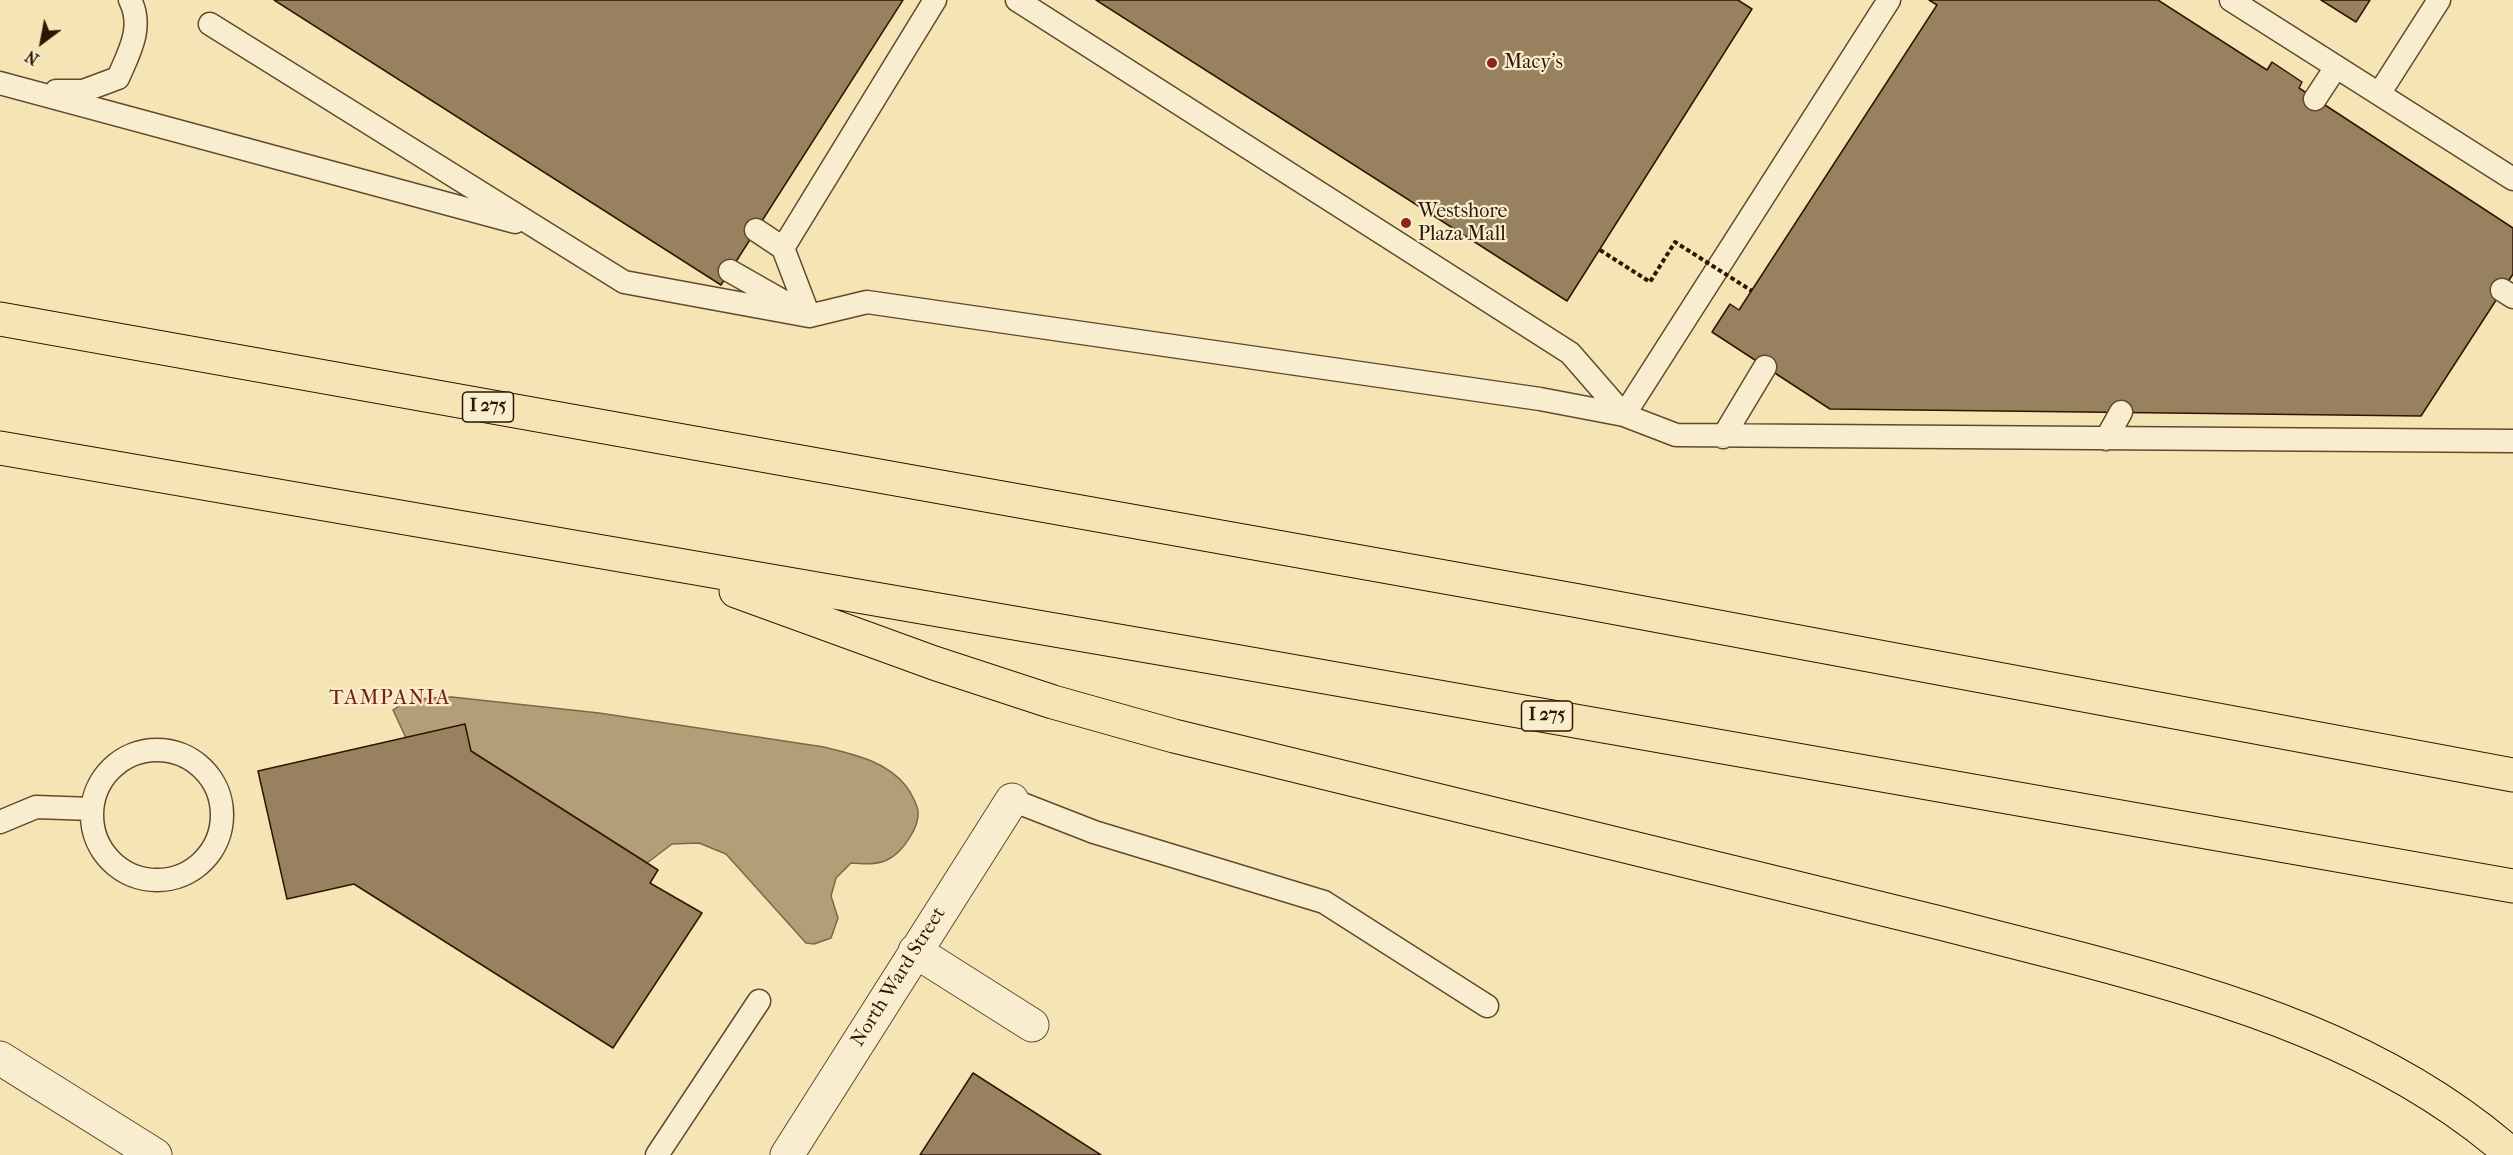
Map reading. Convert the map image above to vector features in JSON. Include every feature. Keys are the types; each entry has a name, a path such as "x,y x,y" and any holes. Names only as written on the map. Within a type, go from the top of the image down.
{"highway":[{"name":"I 275","path":"0,319 1567,599 2513,775"},
{"name":"I 275","path":"0,448 2513,886"},
{"path":"582,549 669,570 755,597 945,667 1053,702 1174,736 1983,933 2226,1001 2304,1029 2371,1059 2443,1100 2512,1155"}],"street":[{"name":"North Ward Street","path":"787,1155 1012,800"},
{"path":"915,951 1032,1025"},
{"path":"0,1058 154,1155"}],"lane":[{"path":"31,92 83,91 118,78 136,39 134,8 130,0"},
{"path":"783,248 935,0"},
{"path":"1017,0 1570,353 1624,415"},
{"path":"1624,415 1889,0"},
{"path":"2231,0 2513,179"},
{"path":"2379,94 2439,0"},
{"path":"210,24 624,282 809,316 867,302 1540,399 1624,415 1676,435 2513,441"},
{"path":"2315,99 2336,67"},
{"path":"0,83 540,228"},
{"path":"756,230 783,248 809,316"},
{"path":"730,271 809,316"},
{"path":"1723,436 1765,367"},
{"path":"2106,438 2121,412"},
{"path":"166,751 186,757 203,769 215,786 222,806 221,827 214,848 200,865 180,876 159,880 137,877 117,867 102,850 94,829 92,808 97,789 109,772 135,755 166,751"},
{"path":"1012,800 1094,832 1324,902 1487,1006"},
{"path":"0,822 36,807 92,808"},
{"path":"657,1155 759,1001"}],"path":[{"path":"1600,250 1650,282 1675,242 1752,291"}],"shaded area":[{"path":"452,697 599,713 824,747 868,760 889,770 908,788 916,805 918,817 909,839 893,857 878,863 851,863 836,878 831,896 838,918 831,938 814,944 806,943 726,854 699,843 672,844 647,863 471,751 406,738 393,710 414,700"}],"building":[{"path":"274,0 903,0 721,285"},
{"path":"1096,0 1738,0 1752,9 1567,301"},
{"path":"1929,0 2158,0 2267,70 2272,62 2302,82 2299,88 2513,228 2513,274 2421,416 1830,409 1712,332 1730,304 1739,310 1937,5"},
{"path":"2321,0 2370,0 2356,22"},
{"path":"465,724 471,751 658,870 650,883 702,913 613,1048 354,884 287,899 258,771"},
{"path":"973,1073 1101,1155 920,1155"}],"place":[{"name":"Macy's","path":"1492,63"},
{"name":"Westshore Plaza Mall","path":"1406,223"}],"district":[{"name":"TAMPANIA","path":"390,699"}]}
